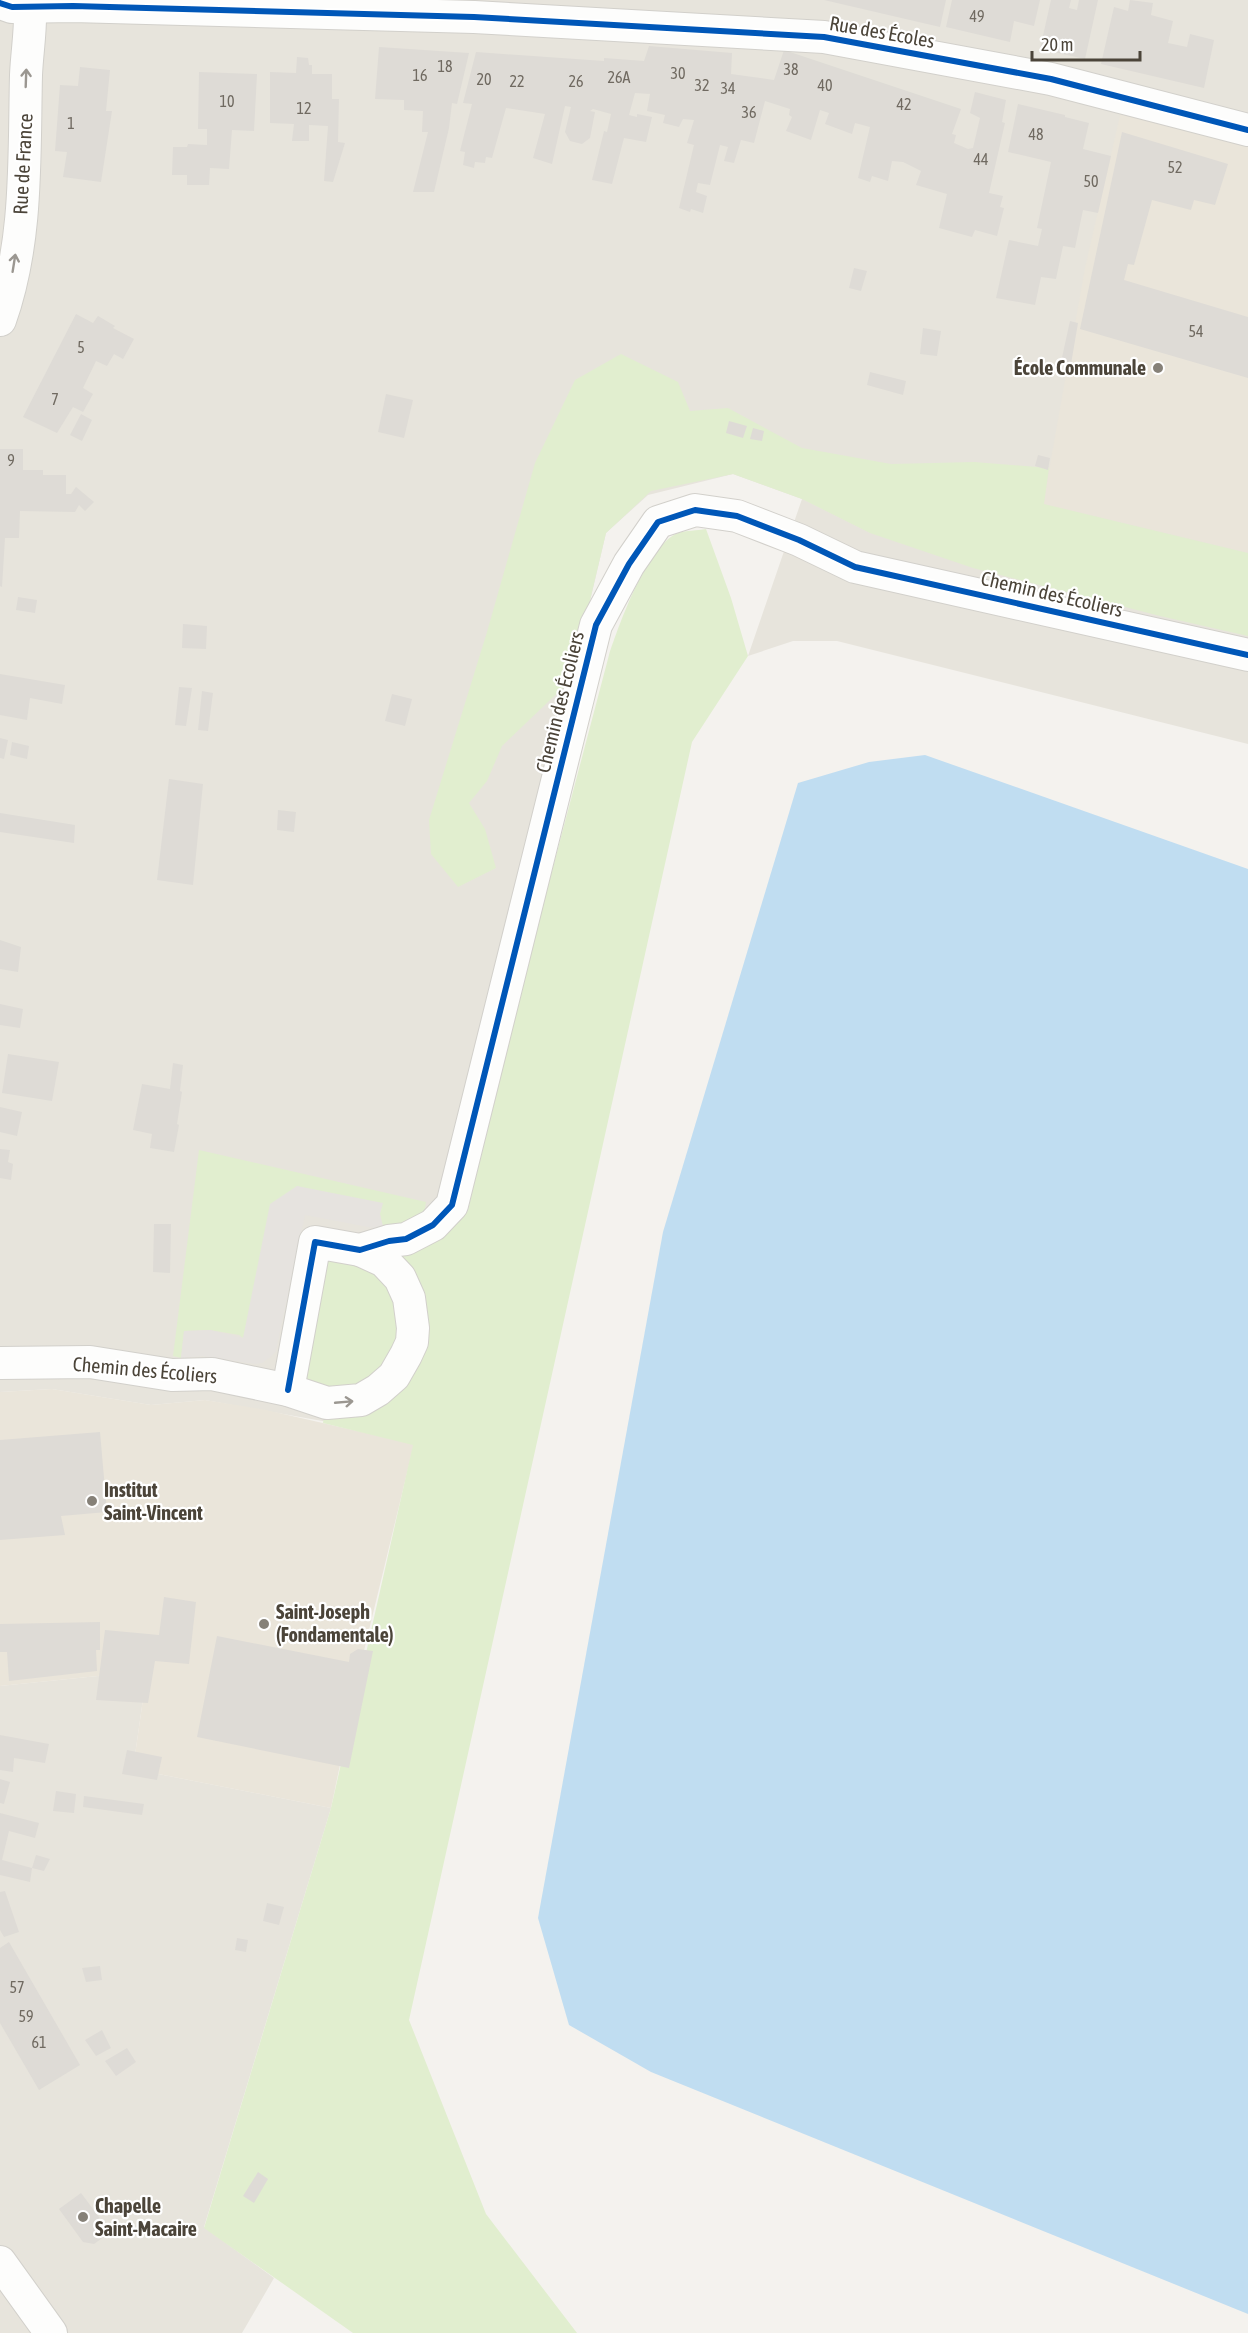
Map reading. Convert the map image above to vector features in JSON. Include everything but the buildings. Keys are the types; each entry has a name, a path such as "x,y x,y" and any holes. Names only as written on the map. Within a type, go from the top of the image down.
{"street":[{"name":"Rue des Écoles","path":"15,5 463,17 824,38 1051,79 1248,130"},
{"name":"Rue de France","path":"0,320 8,296 22,210 26,157 26,73 31,32 15,5"},
{"name":"Chemin des Écoliers","path":"360,1250 406,1239 433,1225 452,1205 596,625 629,564 658,522 695,510 737,516 799,540 855,567 1248,655"},
{"name":"Chemin des Écoliers","path":"0,1363 90,1362 172,1375 212,1374 288,1390 327,1403 361,1400 378,1390 394,1376 412,1342 413,1328 409,1298 400,1278 384,1261 360,1250 315,1242 288,1390"},
{"path":"0,2262 51,2333"}],"shaded area":[{"path":"0,0 1248,0 1248,744 837,641 793,641 748,656 802,499 733,474 648,495 606,533 395,1434 205,1400 151,1405 52,1389 0,1392"},
{"name":"École Communale","path":"1122,107 1248,141 1248,553 1043,504 1085,268"},
{"path":"297,1186 383,1203 381,1220 383,1226 389,1231 305,1215 276,1351 272,1356 262,1363 255,1364 203,1356 181,1358 184,1331 210,1330 243,1338 270,1204"},
{"name":"Saint-Joseph (Fondamentale)","path":"52,1389 151,1405 205,1400 266,1410 414,1444 362,1659 331,1808 133,1769 147,1671 0,1686 0,1392"},
{"path":"147,1671 133,1769 331,1808 204,2227 274,2278 242,2333 0,2333 0,1686"}],"green space":[{"path":"621,354 678,382 690,411 728,408 802,448 891,464 974,462 1049,468 1044,504 1248,553 1248,636 973,568 870,533 802,499 733,474 651,491 606,533 571,680 502,746 487,781 469,803 485,829 496,868 458,887 431,854 429,820 487,632 535,463 575,380"},
{"path":"706,529 731,598 748,656 692,742 409,2020 486,2214 577,2333 353,2333 204,2228 331,1808 413,1445 323,1423 326,1403 288,1390 315,1242 389,1231 383,1226 380,1214 297,1186 243,1338 239,1335 210,1330 184,1331 181,1358 173,1356 199,1150 426,1202 421,1231 452,1205 468,1210 504,1053 609,655 627,606 645,569 656,553 667,540 678,533"}],"water":[{"path":"925,755 1248,869 1248,2314 651,2072 569,2025 538,1918 663,1232 798,783 869,762"}],"cycle path":[{"path":"0,3 12,7 73,6 474,17 824,37 1051,79 1248,130"},
{"path":"288,1390 315,1242 360,1250 389,1241 406,1239 433,1225 452,1205 596,625 629,564 658,522 695,510 737,516 799,540 855,567 1248,655"}],"place":[{"name":"École Communale","path":"1158,368"},
{"name":"Institut Saint-Vincent","path":"92,1501"},
{"name":"Saint-Joseph (Fondamentale)","path":"264,1624"},
{"name":"Chapelle Saint-Macaire","path":"83,2217"}]}
